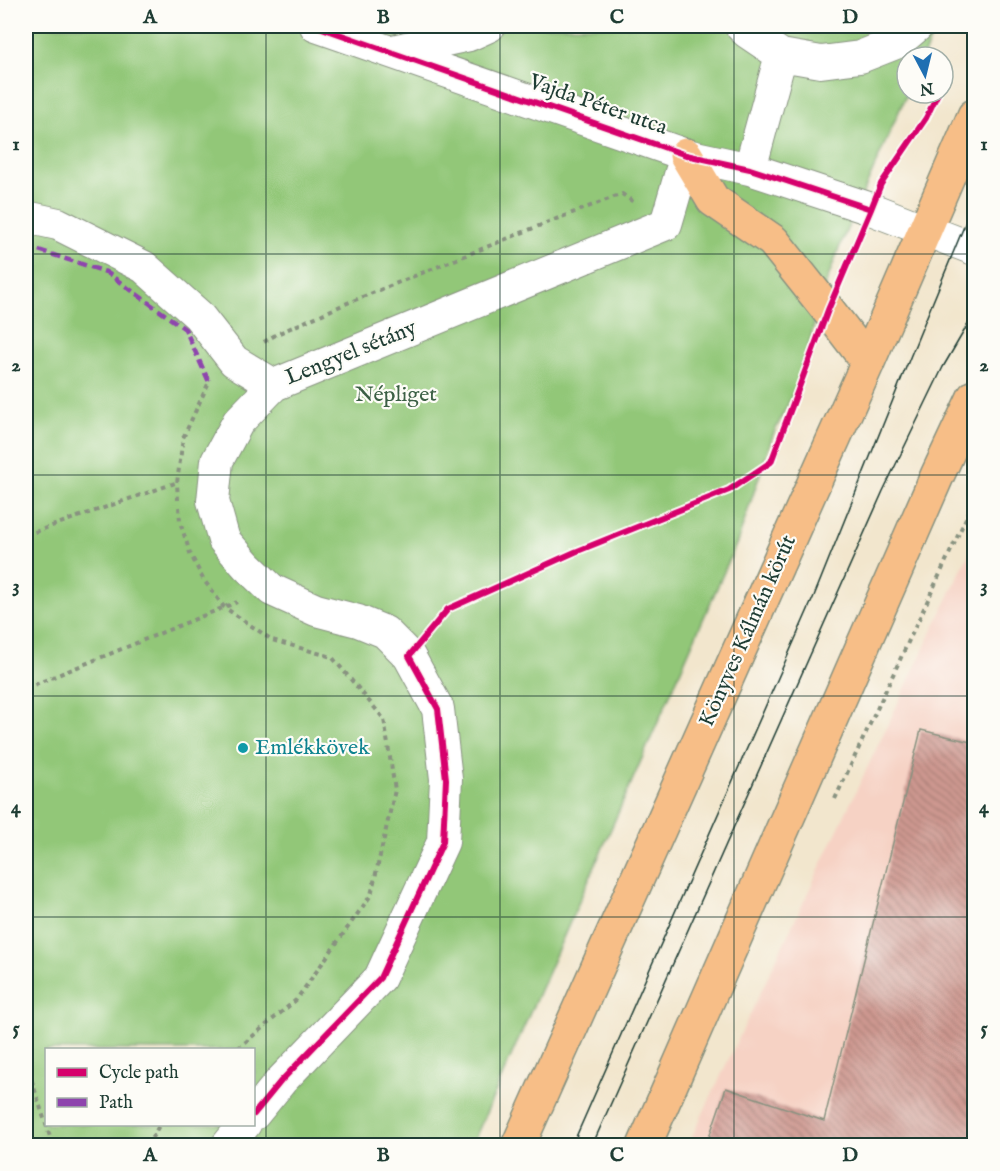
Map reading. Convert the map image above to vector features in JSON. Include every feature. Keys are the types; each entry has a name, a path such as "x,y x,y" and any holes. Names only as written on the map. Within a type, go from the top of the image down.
{"main road":[{"name":"Könyves Kálmán körút","path":"518,1146 868,362 975,116"},
{"path":"686,155 713,200 773,241 868,362"},
{"path":"644,1146 937,476 975,398"}],"street":[{"name":"Vajda Péter utca","path":"316,26 686,155 750,169 871,209 975,249"},
{"path":"392,51 469,36 489,26"},
{"path":"741,26 781,55 821,62 860,57 898,42 917,26"},
{"path":"750,169 781,55"},
{"path":"666,224 686,155"},
{"path":"26,217 58,224 144,267 198,315 234,361 274,385"},
{"name":"Lengyel sétány","path":"255,1113 281,1081 380,978 443,842 446,779 438,709 409,656 385,632 358,621 316,610 272,590 247,566 224,540 213,501 217,461 238,422 274,385 666,224"},
{"path":"227,1146 244,1126"}],"path":[{"path":"238,1048 297,1000 371,895 395,790 384,718 332,657 272,640 224,607 203,579 190,552 180,522 177,483 183,438 209,382 234,361 277,334 345,304 622,194 666,224"},
{"path":"26,535 177,483 217,461"},
{"path":"26,688 224,607 272,590"},
{"path":"26,1063 45,1121"},
{"path":"46,1126 53,1146"},
{"path":"147,1146 159,1126"}],"shaded area":[{"path":"974,543 974,1145 688,1145"}],"green space":[{"name":"Népliget","path":"26,26 936,26 928,45 895,45 895,105 902,105 841,243 814,315 816,318 799,381 773,435 738,540 472,1145 26,1145"}],"building":[{"path":"921,730 975,743 975,1146 706,1146 726,1088 824,1121"}],"tram line":[{"path":"572,1146 814,596 974,202"},
{"path":"592,1146 883,491 943,367 974,314"}],"marked path":[{"path":"26,246 106,272 185,329 209,382"}],"cycle path":[{"path":"316,26 686,155 750,169 871,209"},
{"path":"255,1113 281,1081 380,978 443,842 446,779 438,709 409,656 448,609 575,552 729,490 771,462 828,310 881,184 926,118 932,105"}],"place":[{"name":"Emlékkövek","path":"243,748"}]}
